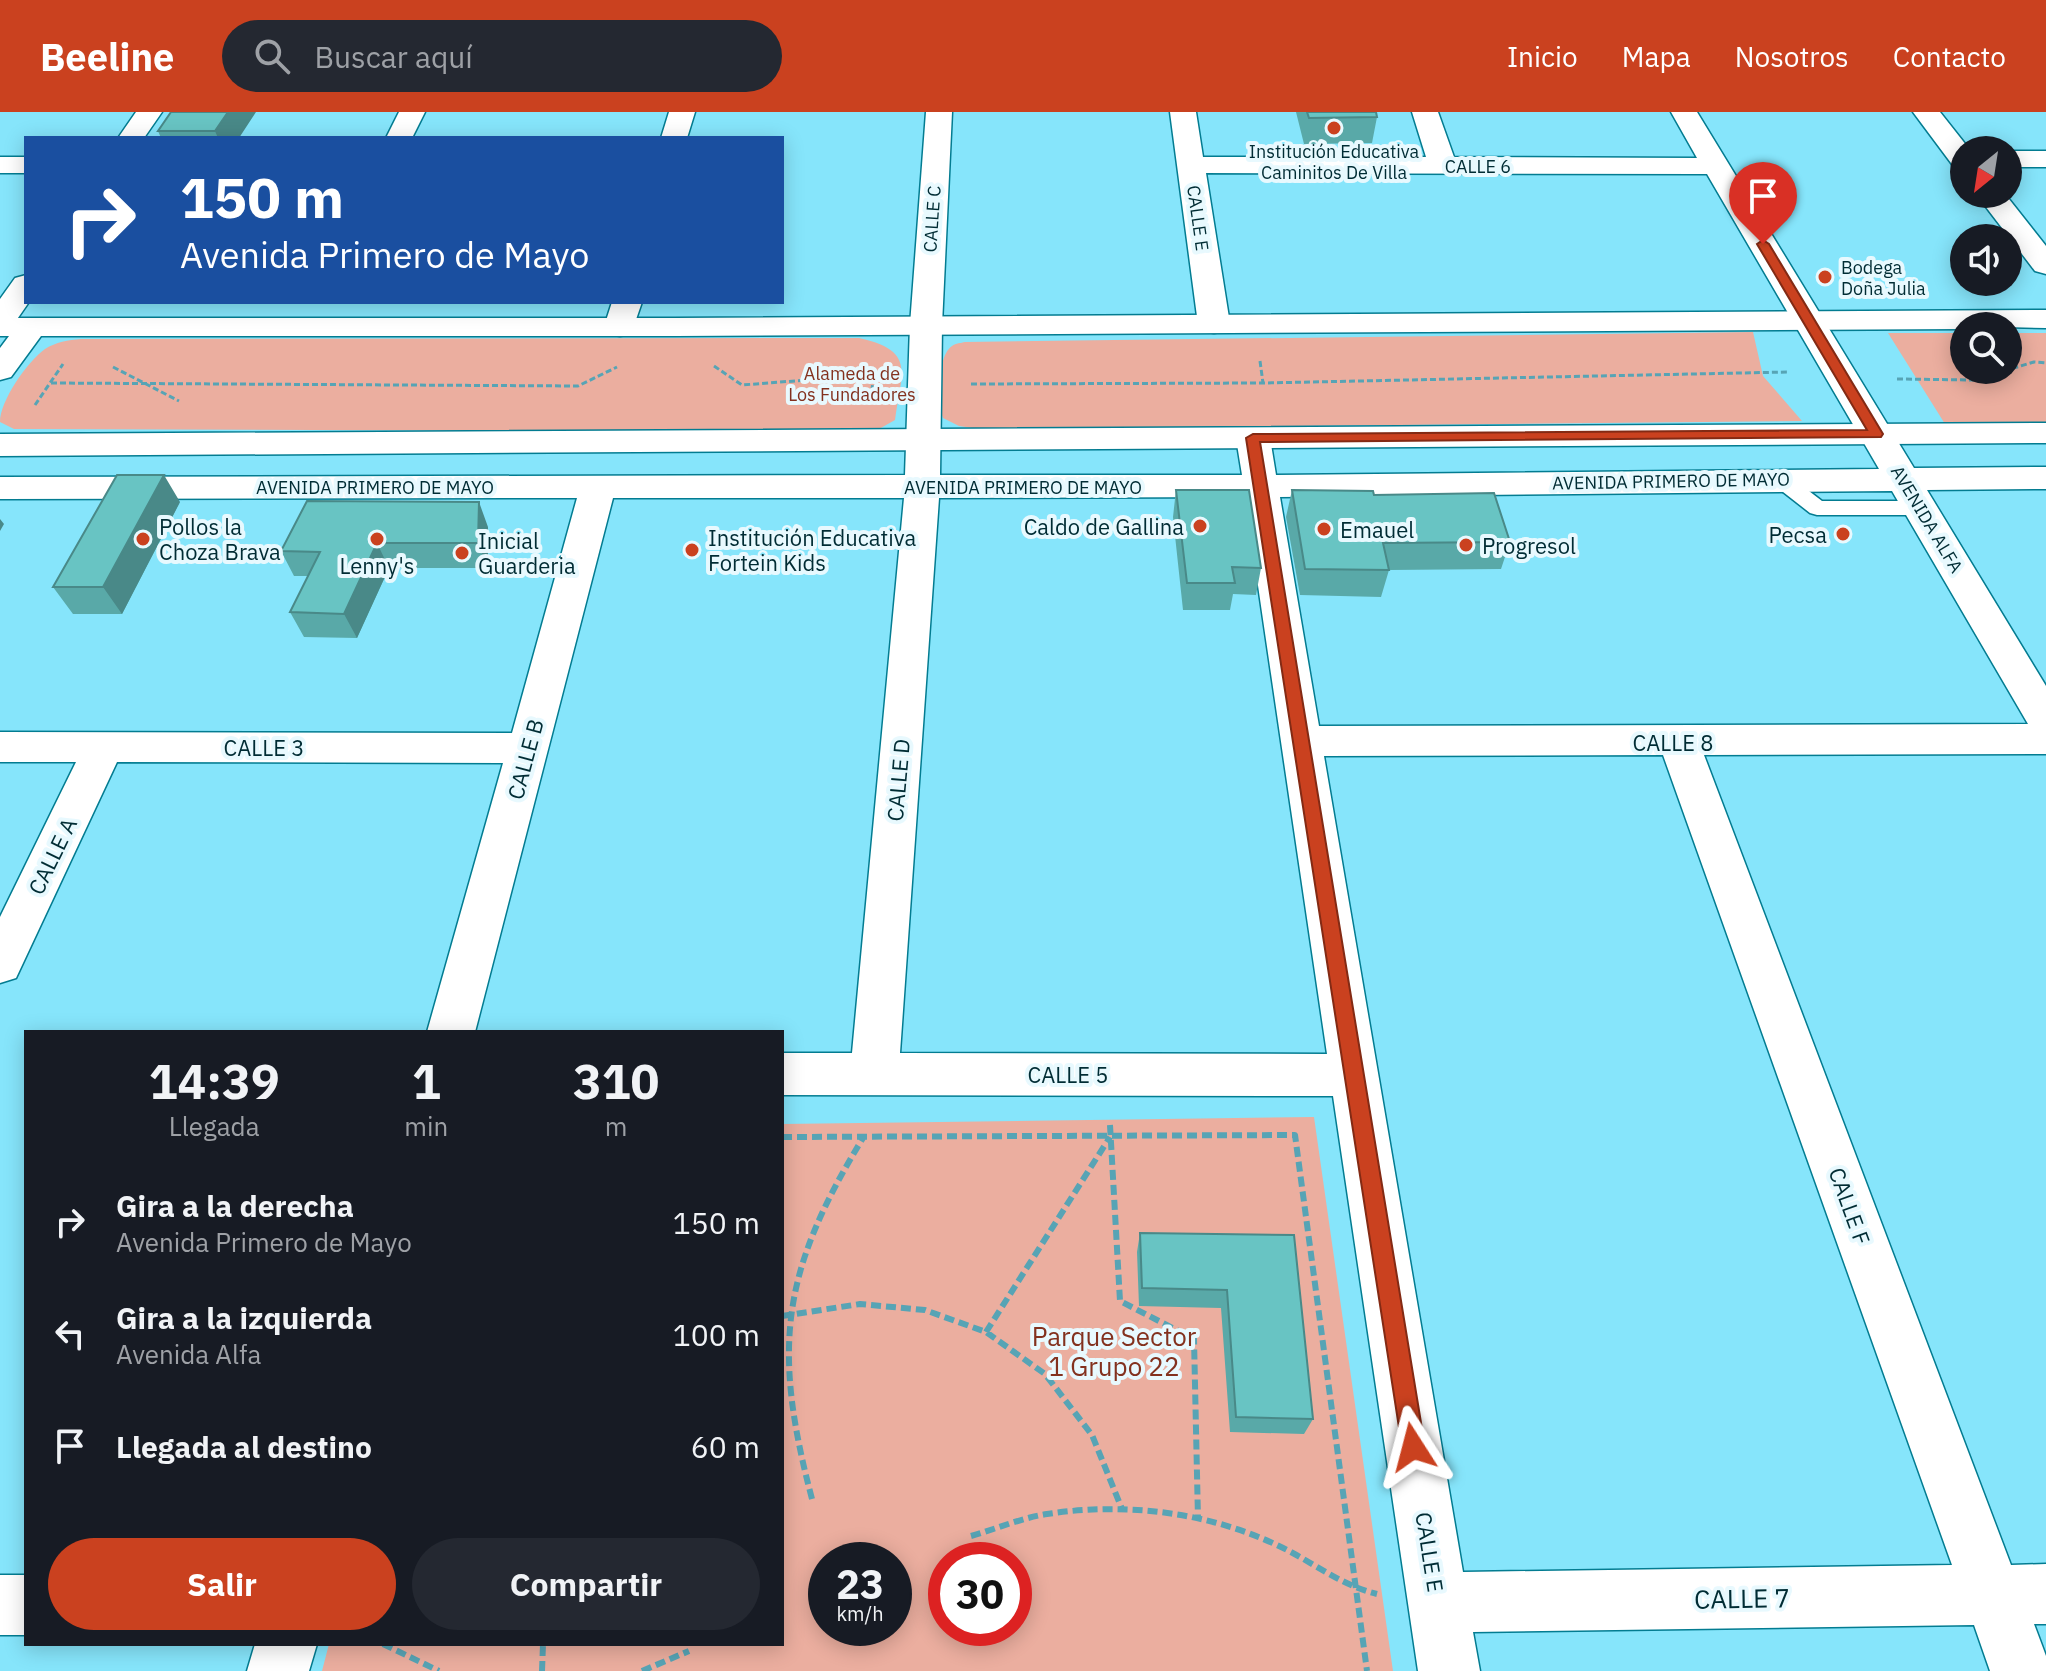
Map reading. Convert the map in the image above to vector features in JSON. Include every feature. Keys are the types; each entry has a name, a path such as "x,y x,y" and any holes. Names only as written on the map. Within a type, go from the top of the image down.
{"street":[{"path":"400,136 412,112"},
{"path":"675,136 682,112"},
{"name":"CALLE C","path":"923,440 926,325 939,112"},
{"name":"CALLE E","path":"1183,112 1214,324"},
{"path":"1425,112 1443,166"},
{"name":"AVENIDA ALFA","path":"1684,112 2046,720"},
{"path":"1926,112 1950,142"},
{"path":"136,136 161,125"},
{"path":"2022,159 2046,159"},
{"path":"0,165 24,165"},
{"name":"CALLE 6","path":"1190,165 1717,166"},
{"path":"2001,208 2046,265"},
{"path":"0,324 24,287"},
{"path":"0,324 40,314 90,326 624,315 879,326 2046,319"},
{"path":"0,370 40,314"},
{"name":"AVENIDA PRIMERO DE MAYO","path":"3,445 2046,433"},
{"name":"CALLE E","path":"1253,438 1449,1671"},
{"name":"CALLE D","path":"874,1074 922,487 923,440"},
{"name":"AVENIDA PRIMERO DE MAYO","path":"0,488 1260,486 1781,480 1911,493 2046,478"},
{"name":"CALLE B","path":"452,1030 598,487"},
{"name":"CALLE 8","path":"1300,741 2046,739"},
{"name":"CALLE F","path":"1679,742 2020,1594 2021,1671"},
{"name":"CALLE 3","path":"0,747 528,748"},
{"name":"CALLE A","path":"0,964 104,747"},
{"name":"CALLE 5","path":"784,1074 1354,1075"},
{"name":"CALLE 7","path":"1438,1602 2020,1594"},
{"path":"0,1605 24,1605"},
{"path":"278,1671 285,1646"}],"path":[{"path":"3,445 90,326"},
{"path":"866,441 879,326"},
{"path":"2022,365 2046,363"},
{"path":"711,364 742,385 807,380 832,371 874,370"},
{"path":"51,383 578,386 617,367 630,366"},
{"path":"971,384 1279,383 1793,372"},
{"path":"1897,379 1950,380"},
{"path":"1109,1075 1120,1301 1194,1339 1198,1519"},
{"path":"784,1137 1295,1135 1367,1671"},
{"path":"986,1332 1110,1136"},
{"path":"812,1499 797,1451 789,1404 787,1358 790,1313 800,1264 815,1218 863,1138"},
{"path":"784,1315 860,1304 899,1307 925,1310 986,1332 1045,1374 1083,1423 1092,1435 1122,1509"},
{"path":"971,1536 1046,1514 1122,1509 1160,1511 1198,1519 1278,1546 1358,1591"},
{"path":"387,1646 439,1671"},
{"path":"542,1671 543,1646"},
{"path":"642,1671 689,1651"}],"green space":[{"name":"Alameda de Los Fundadores","path":"1753,332 1763,376 1802,421 979,429 959,426 943,418 940,402 943,359 952,346 965,342"},
{"path":"1888,333 1950,333 1950,384 2022,384 2022,333 2046,333 2046,423 1945,424"},
{"name":"Alameda de Los Fundadores","path":"859,338 890,350 897,357 902,376 895,420 879,429 861,432 14,429 0,422 9,393 30,363 49,347 76,339"},
{"name":"Parque Sector 1 Grupo 22","path":"1314,1117 1393,1671 322,1671 328,1646 784,1646 784,1124"}],"building":[{"path":"171,112 228,112 215,131 158,131"},
{"path":"1307,112 1376,112 1377,117 1309,118"},
{"path":"117,475 164,475 103,587 53,587"},
{"path":"1176,490 1249,490 1261,568 1232,567 1235,583 1187,583"},
{"path":"1292,490 1373,491 1374,495 1494,493 1510,542 1383,543 1389,570 1305,569"},
{"path":"307,501 479,502 478,543 377,543 344,614 290,612 320,552 281,551"},
{"path":"1140,1233 1294,1235 1313,1419 1236,1417 1227,1290 1142,1288"}],"place":[{"name":"Institución Educativa Caminitos De Villa","path":"1334,128"},
{"name":"Bodega Doña Julia","path":"1825,277"},
{"name":"Caldo de Gallina","path":"1200,526"},
{"name":"Emauel","path":"1324,529"},
{"name":"Pecsa","path":"1843,534"},
{"name":"Pollos la Choza Brava","path":"143,539"},
{"name":"Lenny's","path":"377,539"},
{"name":"Progresol","path":"1466,545"},
{"name":"Institución Educativa Fortein Kids","path":"692,550"},
{"name":"Inicial Guarderia","path":"462,553"}],"route":[{"path":"1413,1447 1253,438 1876,434 1763,244"}]}
